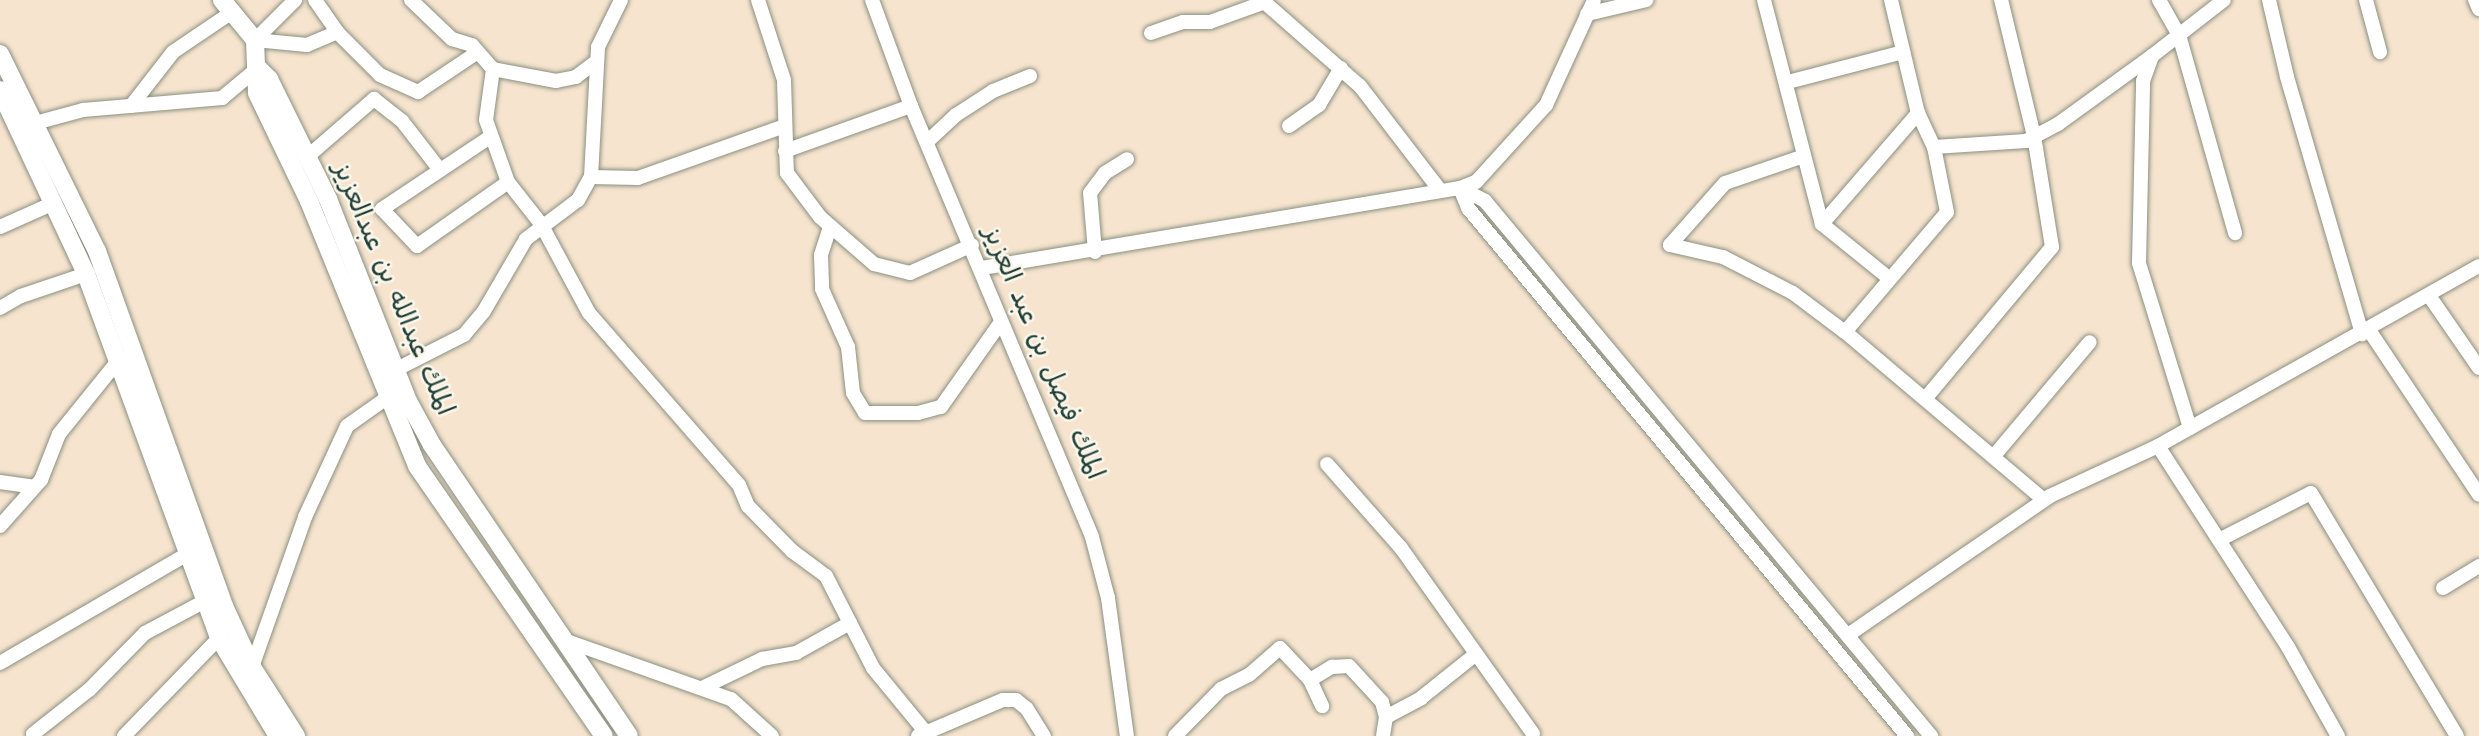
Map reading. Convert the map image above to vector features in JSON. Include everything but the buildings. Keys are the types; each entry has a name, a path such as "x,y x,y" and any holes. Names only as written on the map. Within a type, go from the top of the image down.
{"main road":[{"path":"227,6 255,40"},
{"name":"الملك عبدالله بن عبدالعزيز","path":"255,40 257,93 309,201 416,466 604,736"},
{"path":"0,54 54,203 86,274 219,638 296,736"},
{"name":"الملك عبدالله بن عبدالعزيز","path":"258,68 269,79 307,158 432,445 629,736"},
{"path":"2,99 28,127 97,251 246,671 278,736"}],"street":[{"path":"255,40 295,0"},
{"path":"314,0 337,32 380,75 418,92 478,52"},
{"path":"411,0 452,39 478,52 493,69 556,81 576,77 597,61"},
{"path":"397,369 464,335 541,225 578,200 591,177 597,61 621,0"},
{"path":"758,0 784,80 787,111 782,127 787,173 830,227 874,264 910,273 972,245"},
{"name":"الملك فيصل بن عبد العزيز","path":"872,0 911,106 982,268 1001,322 1092,537 1108,598 1127,736"},
{"path":"982,268 1095,252 1439,189 1460,188 1496,165 1546,105 1594,0"},
{"path":"1587,14 1646,0"},
{"path":"1764,0 1788,82 1822,225 1890,279"},
{"path":"1845,332 1947,212 1934,148 1918,113 1891,0"},
{"path":"1925,399 2052,247 2034,136 2009,47 2001,0"},
{"path":"2159,0 2179,35 2235,233"},
{"path":"1934,148 2026,141 2152,56 2224,0"},
{"path":"2269,0 2287,77 2366,332 2479,495"},
{"path":"2366,0 2380,52"},
{"path":"2475,0 2479,9"},
{"path":"1152,33 1183,22 1210,22 1263,1 1360,86 1439,189"},
{"path":"131,106 173,52 227,6"},
{"path":"255,40 307,45 337,32"},
{"path":"1788,82 1903,52"},
{"path":"2152,56 2143,81 2139,263 2190,428"},
{"path":"28,127 83,110 222,98 258,68"},
{"path":"1289,126 1319,106 1341,68"},
{"path":"493,69 486,120 490,137 508,182 541,225 589,313 739,485 748,506 792,551 826,576 873,668 920,733 989,703 1016,700 1044,736"},
{"path":"307,158 374,99 380,75"},
{"path":"927,142 962,111 993,91 1030,76"},
{"path":"374,99 402,121 440,170"},
{"path":"785,151 911,106"},
{"path":"1822,225 1918,113"},
{"path":"591,177 638,178 782,127"},
{"path":"490,137 382,209 417,246 508,182"},
{"path":"1804,156 1724,183 1670,245 1723,257 1793,293 1845,332 2044,500"},
{"path":"1095,252 1090,193 1105,173 1127,159"},
{"path":"1460,188 1485,201 1931,736"},
{"path":"1460,188 1476,218 1907,736"},
{"path":"0,227 54,203"},
{"path":"830,227 821,255 822,289 848,347 853,393 865,413 918,413 941,407 1001,322"},
{"path":"1848,635 2044,500 2158,446 2430,297 2479,266"},
{"path":"2,304 86,274"},
{"path":"2430,297 2479,368"},
{"path":"1993,457 2090,342"},
{"path":"0,526 34,487 59,434 118,361"},
{"path":"246,671 305,517 347,426 388,397"},
{"path":"2158,446 2219,540 2338,736"},
{"path":"1327,464 1401,548 1534,735"},
{"path":"0,482 34,487"},
{"path":"2219,540 2311,493 2459,736"},
{"path":"0,663 187,554"},
{"path":"2443,588 2479,566"},
{"path":"33,734 89,690 145,633 205,601"},
{"path":"702,688 762,659 796,653 850,623"},
{"path":"128,735 219,638"},
{"path":"564,640 732,699 772,736"},
{"path":"1175,736 1221,689 1249,675 1274,650 1284,649 1310,680 1322,706"},
{"path":"1386,717 1421,698 1476,654"},
{"path":"1310,680 1332,667 1349,666 1374,689 1386,717 1383,736"}]}
